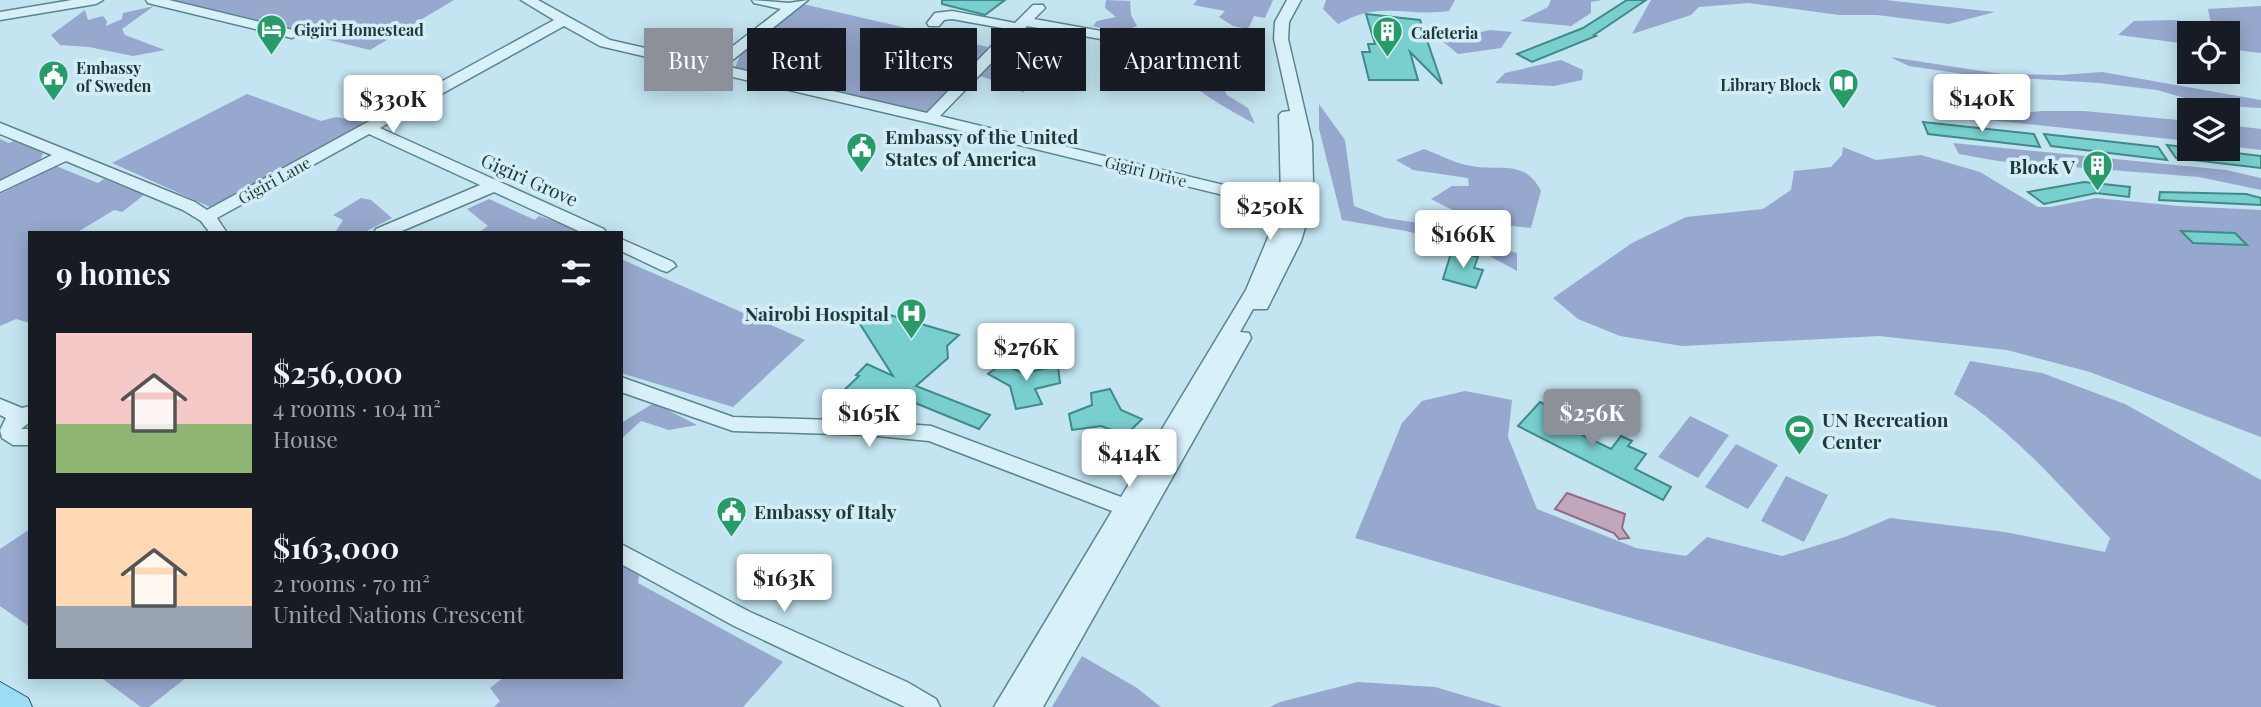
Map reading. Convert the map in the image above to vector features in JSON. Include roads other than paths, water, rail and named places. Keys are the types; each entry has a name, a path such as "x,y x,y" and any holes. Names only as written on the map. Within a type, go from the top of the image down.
{"main road":[{"path":"0,695 17,707"}],"street":[{"path":"0,16 96,0"},
{"path":"153,0 292,34"},
{"name":"Gigiri Drive","path":"527,0 605,43 644,52"},
{"path":"759,0 796,4"},
{"path":"1030,707 1267,293 1292,241 1289,126 1271,38 1271,24 1283,0"},
{"path":"1007,707 1255,290 1292,207 1306,186 1305,146 1281,39 1282,22 1294,0"},
{"path":"733,53 796,4"},
{"path":"930,118 1038,8"},
{"path":"934,23 940,16 952,15 1100,36"},
{"name":"Gigiri Lane","path":"207,216 563,22"},
{"name":"Gigiri Drive","path":"733,72 1292,207"},
{"path":"0,128 63,156 129,180 207,216 218,231"},
{"name":"Gigiri Grove","path":"368,128 594,231"},
{"path":"0,187 63,156"},
{"path":"387,231 495,185"},
{"path":"623,245 667,266"},
{"path":"623,385 733,424 867,428 931,435 1127,508"},
{"path":"0,406 26,415"},
{"path":"26,415 14,422 9,433 13,437 28,437"},
{"path":"623,555 743,620 898,690 927,707"}],"place":[{"name":"Gigiri Homestead","path":"271,56"},
{"name":"Cafeteria","path":"1388,59"},
{"name":"Embassy of Sweden","path":"53,103"},
{"name":"Library Block","path":"1844,111"},
{"name":"Embassy of the United States of America","path":"862,174"},
{"name":"Block V","path":"2098,193"},
{"name":"Nairobi Hospital","path":"912,340"},
{"name":"UN Recreation Center","path":"1799,457"},
{"name":"Embassy of Italy","path":"731,538"}]}
